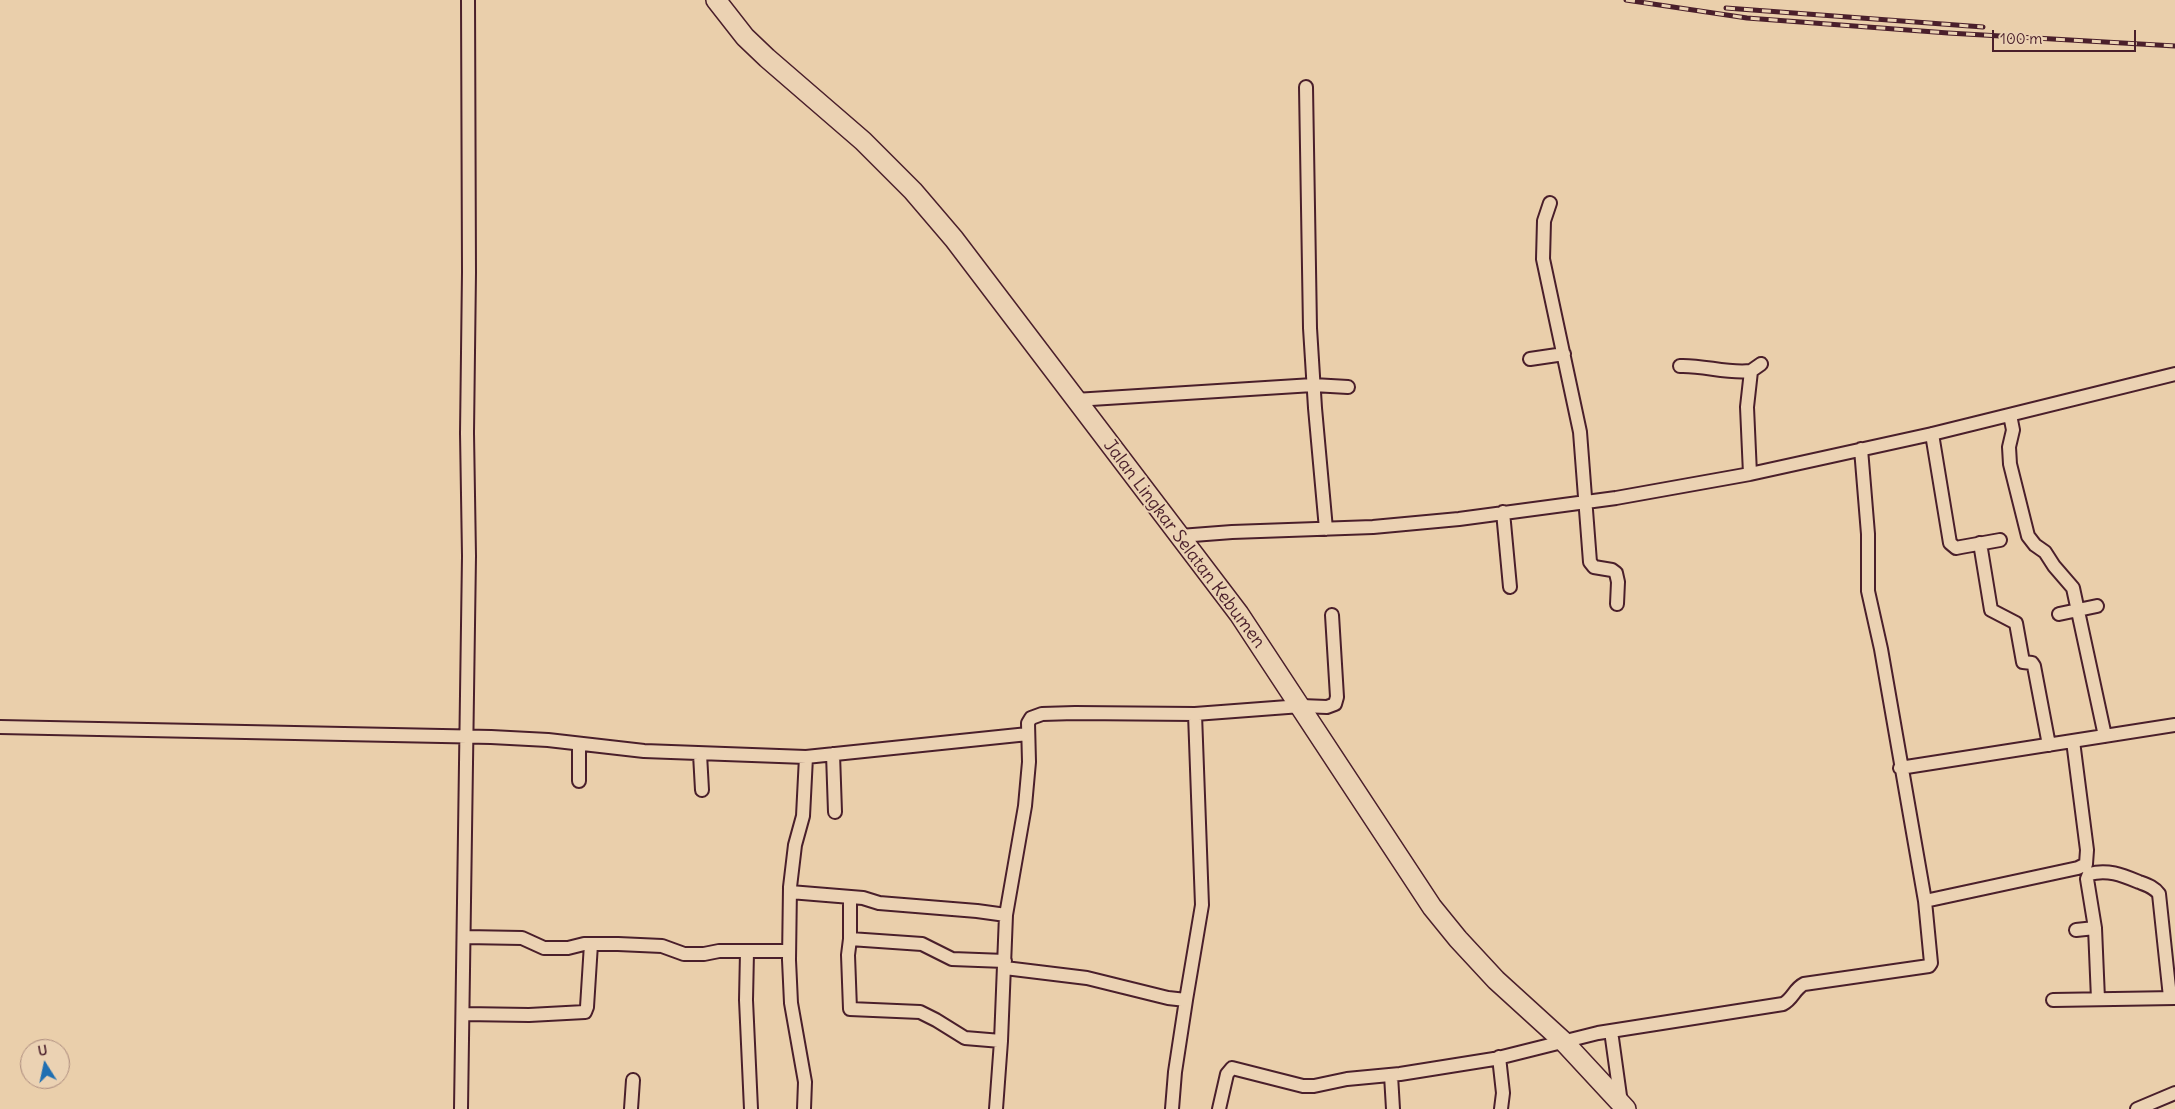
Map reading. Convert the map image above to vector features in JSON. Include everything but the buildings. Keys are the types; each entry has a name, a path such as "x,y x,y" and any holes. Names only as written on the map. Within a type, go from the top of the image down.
{"highway":[{"name":"Jalan Lingkar Selatan Kebumen","path":"716,0 745,37 863,141 913,191 990,284 1075,400 1239,614 1432,907 1458,939 1496,980 1562,1041 1623,1106"}],"street":[{"path":"461,1109 464,1014 465,737 469,556 467,433 469,281 468,0"},
{"path":"1306,88 1310,319 1313,385 1326,529"},
{"path":"1550,203 1544,221 1543,259 1580,432 1591,566 1616,573 1618,586 1617,604"},
{"path":"1530,359 1564,354"},
{"path":"1680,366 1703,366 1735,372 1756,368 1747,407 1750,474"},
{"path":"1180,536 1373,527 1616,498 1750,474 1932,434 2175,374"},
{"path":"1075,400 1313,385 1348,387"},
{"path":"2010,415 2012,430 2009,447 2010,464 2028,536 2035,545 2045,552 2057,571 2071,584 2079,610 2106,736"},
{"path":"1932,434 1950,543 1956,548 2000,540"},
{"path":"1219,1109 1228,1074 1232,1068 1303,1086 1391,1075 1499,1057 1577,1036 1783,1004 1792,998 1796,988 1804,984 1931,965 1917,852 1868,591 1868,534 1861,449"},
{"path":"1503,512 1510,587"},
{"path":"1980,544 1992,611 2016,623 2023,662 2034,666 2049,745"},
{"path":"2059,614 2097,606"},
{"path":"996,1109 1005,965 1006,915 1026,798 1029,762 1028,723 1031,718 1042,714 1195,714 1301,706 1330,706 1336,700 1332,615"},
{"path":"1172,1109 1175,1072 1202,906 1195,714"},
{"path":"1900,768 2175,725"},
{"path":"0,727 519,738 644,751 806,757 1028,734"},
{"path":"2073,741 2087,859 2082,872 2095,928 2098,999"},
{"path":"579,744 579,781"},
{"path":"700,754 702,790"},
{"path":"833,754 835,812"},
{"path":"804,1109 804,1082 791,1003 789,951 790,892 793,860 805,792 806,757"},
{"path":"1924,901 2082,872 2116,873 2158,891 2173,998 2053,1000"},
{"path":"790,892 863,898 879,903 1006,915"},
{"path":"850,897 848,955 850,1009 920,1012 964,1038 1001,1041"},
{"path":"2076,930 2095,928"},
{"path":"465,937 522,938 544,948 568,948 591,944 657,945 684,954 704,954 719,951 789,951"},
{"path":"850,939 922,944 952,959 1087,978 1168,998 1186,1000"},
{"path":"464,1014 527,1014 586,1011 591,944"},
{"path":"747,952 746,1000 752,1109"},
{"path":"1612,1031 1623,1106"},
{"path":"1499,1057 1503,1093 1501,1109"},
{"path":"1391,1075 1393,1109"},
{"path":"632,1109 633,1080"},
{"path":"2138,1109 2175,1093"}],"railway":[{"path":"1626,0 1747,18 1948,33 2175,46"},
{"path":"1726,8 1983,27"}]}
